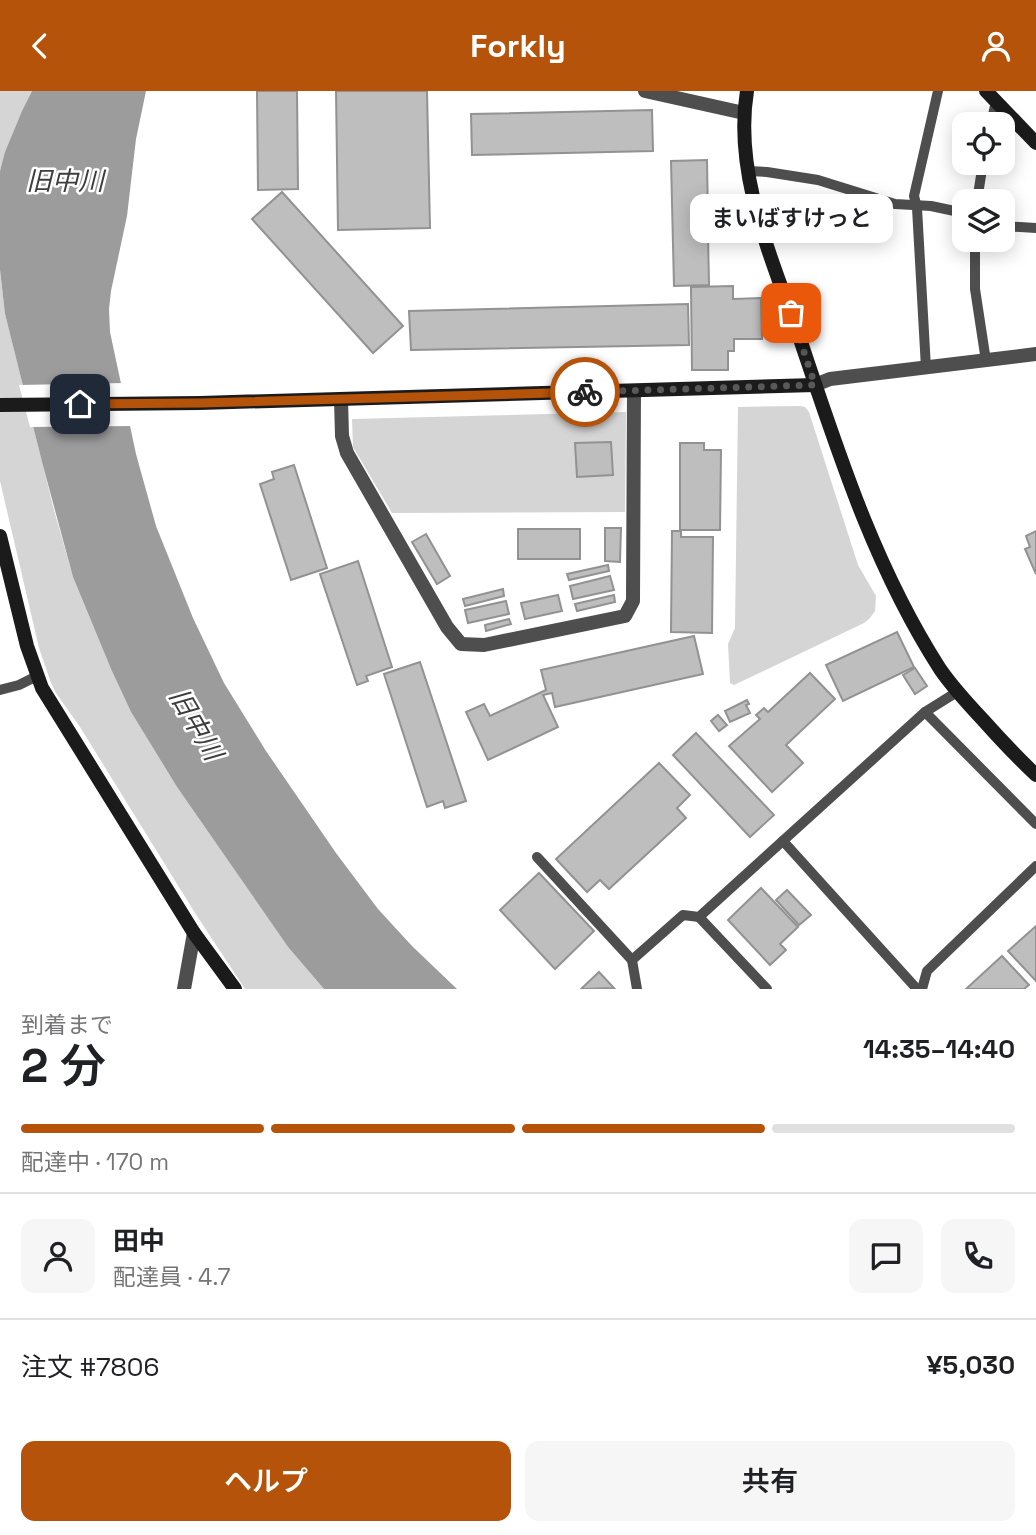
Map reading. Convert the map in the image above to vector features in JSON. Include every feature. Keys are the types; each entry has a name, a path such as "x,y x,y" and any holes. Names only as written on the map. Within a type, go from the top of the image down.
{"street":[{"path":"645,91 744,113"},
{"path":"747,91 744,141 755,209 815,385 879,559 941,671 957,692 1036,775"},
{"path":"991,96 1036,143"},
{"path":"0,405 187,403 815,385 830,379 1036,354"},
{"path":"341,399 342,436 347,453 447,627 461,644 484,645 625,616 633,601 634,391"},
{"path":"0,536 27,646 42,688 194,933 235,989"},
{"path":"184,989 194,933"}],"lane":[{"path":"926,368 914,196 938,91"},
{"path":"748,171 818,180 895,204 952,211"},
{"path":"1015,226 1036,227"},
{"path":"975,252 975,289 986,361"},
{"path":"0,690 37,676"},
{"path":"699,917 925,712 957,692"},
{"path":"925,712 1036,824"},
{"path":"783,841 920,989 927,971 1036,866"},
{"path":"537,857 632,960 637,989"},
{"path":"632,960 683,915 699,917 767,989"}],"shaded area":[{"path":"0,91 32,91 0,171"},
{"path":"0,270 5,314 54,510 73,577 111,669 131,712 177,787 288,947 324,989 245,989 51,683 39,648 0,481"},
{"path":"800,406 809,412 858,565 876,596 875,611 864,623 734,685 730,683 728,644 735,628 738,407"},
{"path":"626,412 625,512 392,513 353,447 352,419"}],"water":[{"name":"旧中川","path":"32,91 146,91 136,139 127,216 109,309 110,332 136,454 156,526 193,618 224,683 266,751 378,909 457,989 324,989 288,947 177,787 131,712 73,577 5,314 0,270 0,171 5,152"}],"pier":[{"path":"124,383 133,426 30,427 19,385"}],"building":[{"path":"257,91 297,91 298,189 258,190"},
{"path":"336,91 427,91 430,228 338,230"},
{"path":"652,110 653,151 472,155 471,114"},
{"path":"707,160 708,218 739,217 739,233 708,234 709,285 674,286 671,161"},
{"path":"282,192 403,326 373,353 252,219"},
{"path":"733,286 733,299 761,298 762,339 734,339 734,351 728,351 728,370 692,370 691,287"},
{"path":"688,304 689,345 411,350 409,311"},
{"path":"611,442 613,475 577,477 575,443"},
{"path":"680,443 704,443 704,450 721,450 720,530 680,530"},
{"path":"294,465 327,568 291,580 260,484 274,479 272,472"},
{"path":"605,528 621,528 620,562 605,561"},
{"path":"518,529 580,529 580,559 518,559"},
{"path":"672,531 681,531 681,537 713,537 712,633 671,632"},
{"path":"1036,531 1036,574 1025,549 1030,547 1026,536"},
{"path":"426,534 450,576 437,584 412,542"},
{"path":"358,561 392,667 366,676 368,681 357,685 320,574"},
{"path":"608,565 609,571 569,580 567,574"},
{"path":"610,576 614,590 573,599 570,586"},
{"path":"503,589 504,596 465,606 463,599"},
{"path":"558,595 562,611 525,619 521,603"},
{"path":"614,595 615,602 577,611 575,604"},
{"path":"506,601 509,614 468,623 465,610"},
{"path":"509,619 511,624 486,631 485,625"},
{"path":"897,632 914,667 843,701 826,665"},
{"path":"694,636 703,674 555,707 552,693 543,695 558,727 488,760 466,712 484,704 490,716 546,690 541,670"},
{"path":"420,662 466,801 445,808 443,801 427,807 384,674"},
{"path":"915,668 927,686 915,694 903,675"},
{"path":"810,673 835,699 786,745 803,763 772,792 729,746 760,719 756,715 764,708 768,712"},
{"path":"747,700 750,713 730,722 725,711"},
{"path":"718,715 727,725 719,731 711,721"},
{"path":"696,733 774,815 750,837 673,755"},
{"path":"659,763 690,795 677,808 686,818 609,889 600,880 587,892 556,859"},
{"path":"539,873 594,931 555,969 500,910"},
{"path":"761,888 798,927 780,944 786,950 770,965 728,920"},
{"path":"787,890 811,915 799,925 776,900"},
{"path":"1036,926 1036,981 1008,951"},
{"path":"1002,956 1029,985 1024,989 966,989"},
{"path":"599,972 614,988 581,989"}],"way so far":[{"path":"585,392 815,385 791,313"}],"place":[{"name":"まいばすけっと","path":"791,313"}],"route":[{"path":"80,404 585,392"}]}
